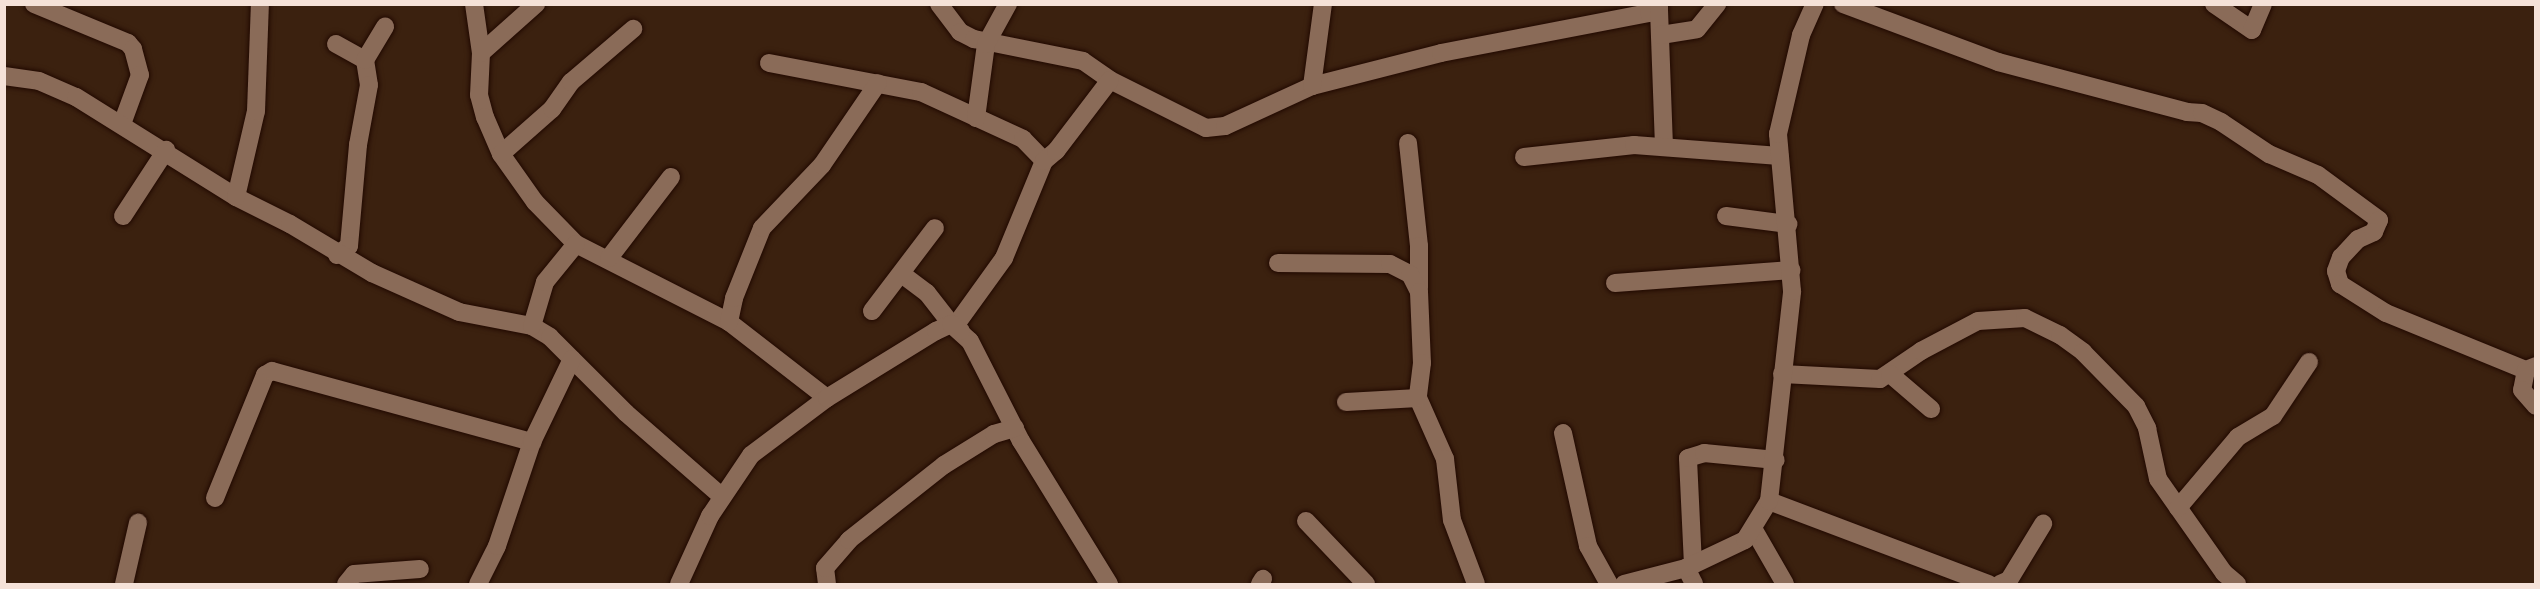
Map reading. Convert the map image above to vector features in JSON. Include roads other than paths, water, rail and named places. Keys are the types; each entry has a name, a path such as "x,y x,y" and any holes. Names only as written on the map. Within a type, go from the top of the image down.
{"street":[{"path":"236,197 256,111 260,4"},
{"path":"474,4 481,53 479,95 501,154 536,202 576,244 609,258 729,322 828,398"},
{"path":"481,53 536,4"},
{"path":"939,4 960,32 986,44 1053,53 1083,61 1110,80 1206,128 1226,126 1312,86 1441,53 1659,7 1664,145"},
{"path":"976,118 986,44 1008,4"},
{"path":"1312,86 1323,4"},
{"path":"1661,34 1697,29 1717,4"},
{"path":"1624,585 1691,573 1745,540 1754,530 1769,501 1776,460 1792,270 1778,134 1783,98 1801,35 1815,4"},
{"path":"1843,4 1989,59 2187,112 2202,113 2236,130 2269,154 2318,175 2379,220 2374,232 2358,239 2341,257 2336,271 2340,285 2386,313 2531,368 2522,390 2535,406"},
{"path":"2214,4 2252,30 2263,4"},
{"path":"45,6 128,43 133,49 140,75 122,124"},
{"path":"337,255 349,246 358,145 369,85 365,60 385,27"},
{"path":"501,154 552,109 571,82 633,29"},
{"path":"336,44 365,60"},
{"path":"769,63 921,92 1023,139 1044,161"},
{"path":"4,76 53,86 166,150 236,197 290,224 337,255 459,312 532,326 572,359 626,413 722,496"},
{"path":"680,585 722,496 751,455 828,398 955,327 1004,258 1044,161 1056,151 1110,80"},
{"path":"729,322 734,298 762,228 822,165 878,83"},
{"path":"1408,143 1419,246 1422,363 1418,398 1445,459 1452,520 1476,585"},
{"path":"1524,157 1664,145 1780,156"},
{"path":"123,216 166,150"},
{"path":"609,258 671,177"},
{"path":"1726,216 1788,224"},
{"path":"872,310 903,275 935,228"},
{"path":"532,326 545,282 576,244"},
{"path":"1278,263 1390,264 1410,274 1419,292"},
{"path":"1615,283 1792,270"},
{"path":"903,275 927,293 955,327 997,390 1015,429 1109,585"},
{"path":"1782,374 1866,381 1890,374 1921,351 1978,321 2012,317 2043,326 2083,352 2136,406 2147,428 2158,479 2224,573 2237,585"},
{"path":"478,585 498,546 532,442 572,359"},
{"path":"2178,508 2238,437 2273,416 2309,362"},
{"path":"215,498 266,375 272,371 532,442"},
{"path":"1890,374 1931,409"},
{"path":"1346,402 1418,398"},
{"path":"827,585 825,568 849,540 944,465 994,434 1015,429"},
{"path":"1563,433 1588,546 1609,585"},
{"path":"1691,573 1688,458 1704,453 1776,460"},
{"path":"1769,501 1993,584 2009,580 2043,524"},
{"path":"1306,521 1366,585"},
{"path":"124,585 138,523"},
{"path":"1754,530 1785,585"},
{"path":"346,585 354,574 420,569"}]}
